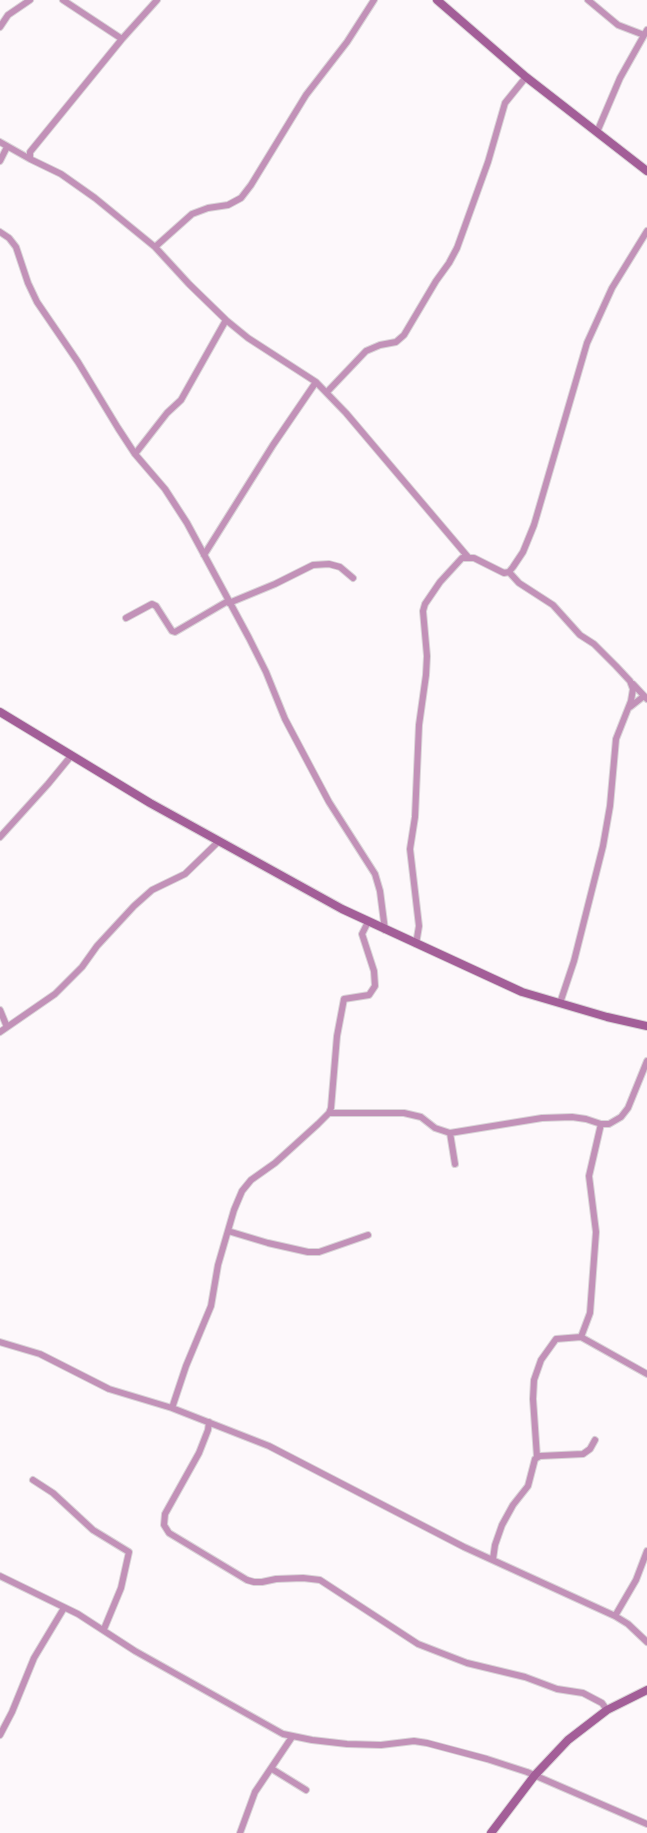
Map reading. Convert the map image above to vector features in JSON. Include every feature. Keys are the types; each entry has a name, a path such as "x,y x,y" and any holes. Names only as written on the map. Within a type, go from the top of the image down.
{"main road":[{"path":"437,0 526,77 647,171"},
{"path":"0,712 71,756 218,841 368,922 522,992 647,1026"},
{"path":"490,1833 535,1775 568,1740 607,1710 647,1690"}],"street":[{"path":"0,28 8,14 30,0"},
{"path":"63,0 122,39"},
{"path":"30,159 30,152 122,39 157,0"},
{"path":"155,247 192,214 208,208 228,205 241,198 251,185 306,95 347,42 374,0"},
{"path":"588,0 618,25 646,33 620,78 597,132"},
{"path":"327,392 366,351 380,345 396,342 404,335 457,248 488,162 505,103 526,77"},
{"path":"0,142 61,174 95,198 155,247 189,284 226,320 248,338 316,382 327,392 468,557"},
{"path":"0,161 7,147"},
{"path":"509,572 522,552 534,525 587,343 612,288 647,231"},
{"path":"0,232 10,238 16,246 28,283 37,302 57,330 135,454 166,489 204,555 249,638 266,672 285,719 329,802 375,874 380,891 385,930"},
{"path":"135,454 163,418 181,400 226,320"},
{"path":"204,555 277,439 316,382"},
{"path":"416,944 419,926 410,849 415,817 418,725 426,675 427,656 423,611 425,604 440,582 462,558 468,557 474,558 500,572 509,572 519,583 553,605 580,635 594,644 646,698 632,704 628,710"},
{"path":"126,618 152,604 156,606 172,631 175,632 229,602 275,584 312,565 329,564 340,567 353,578"},
{"path":"560,1003 574,961 602,846 610,806 616,739 633,696 633,688 630,682"},
{"path":"0,837 71,756"},
{"path":"0,1032 61,988 82,967 97,946 134,906 152,890 185,874 218,841"},
{"path":"172,1408 211,1306 218,1265 242,1191 251,1180 275,1163 329,1113 333,1101 337,1036 344,999 369,995 375,986 374,971 362,940 363,929 368,922"},
{"path":"0,1010 7,1027"},
{"path":"329,1113 404,1113 421,1117 435,1128 450,1133 542,1118 572,1117 586,1119 601,1124 616,1121 625,1113 647,1061"},
{"path":"581,1337 590,1313 596,1232 589,1176 601,1124"},
{"path":"450,1133 455,1164"},
{"path":"228,1231 274,1245 308,1252 319,1252 368,1235"},
{"path":"492,1559 502,1525 513,1505 528,1486 534,1462 537,1457 533,1399 534,1380 541,1360 556,1339 581,1337 647,1374"},
{"path":"0,1342 40,1354 109,1389 172,1408 269,1446 437,1533 615,1616 628,1624 647,1642"},
{"path":"209,1422 208,1430 199,1453 165,1514 164,1525 169,1533 247,1580 254,1582 276,1579 303,1578 320,1580 418,1644 467,1663 525,1677 557,1689 583,1693 602,1703 607,1710"},
{"path":"537,1457 583,1454 590,1449 595,1440"},
{"path":"33,1480 53,1493 93,1530 129,1552 120,1588 104,1629"},
{"path":"615,1616 636,1580 647,1551"},
{"path":"0,1576 104,1629 136,1650 264,1724 292,1737 368,1745 414,1741 487,1759 535,1775 647,1824"},
{"path":"0,1735 12,1712 34,1658 64,1608"},
{"path":"240,1833 255,1792 272,1769 292,1737"},
{"path":"272,1769 306,1790"}]}
